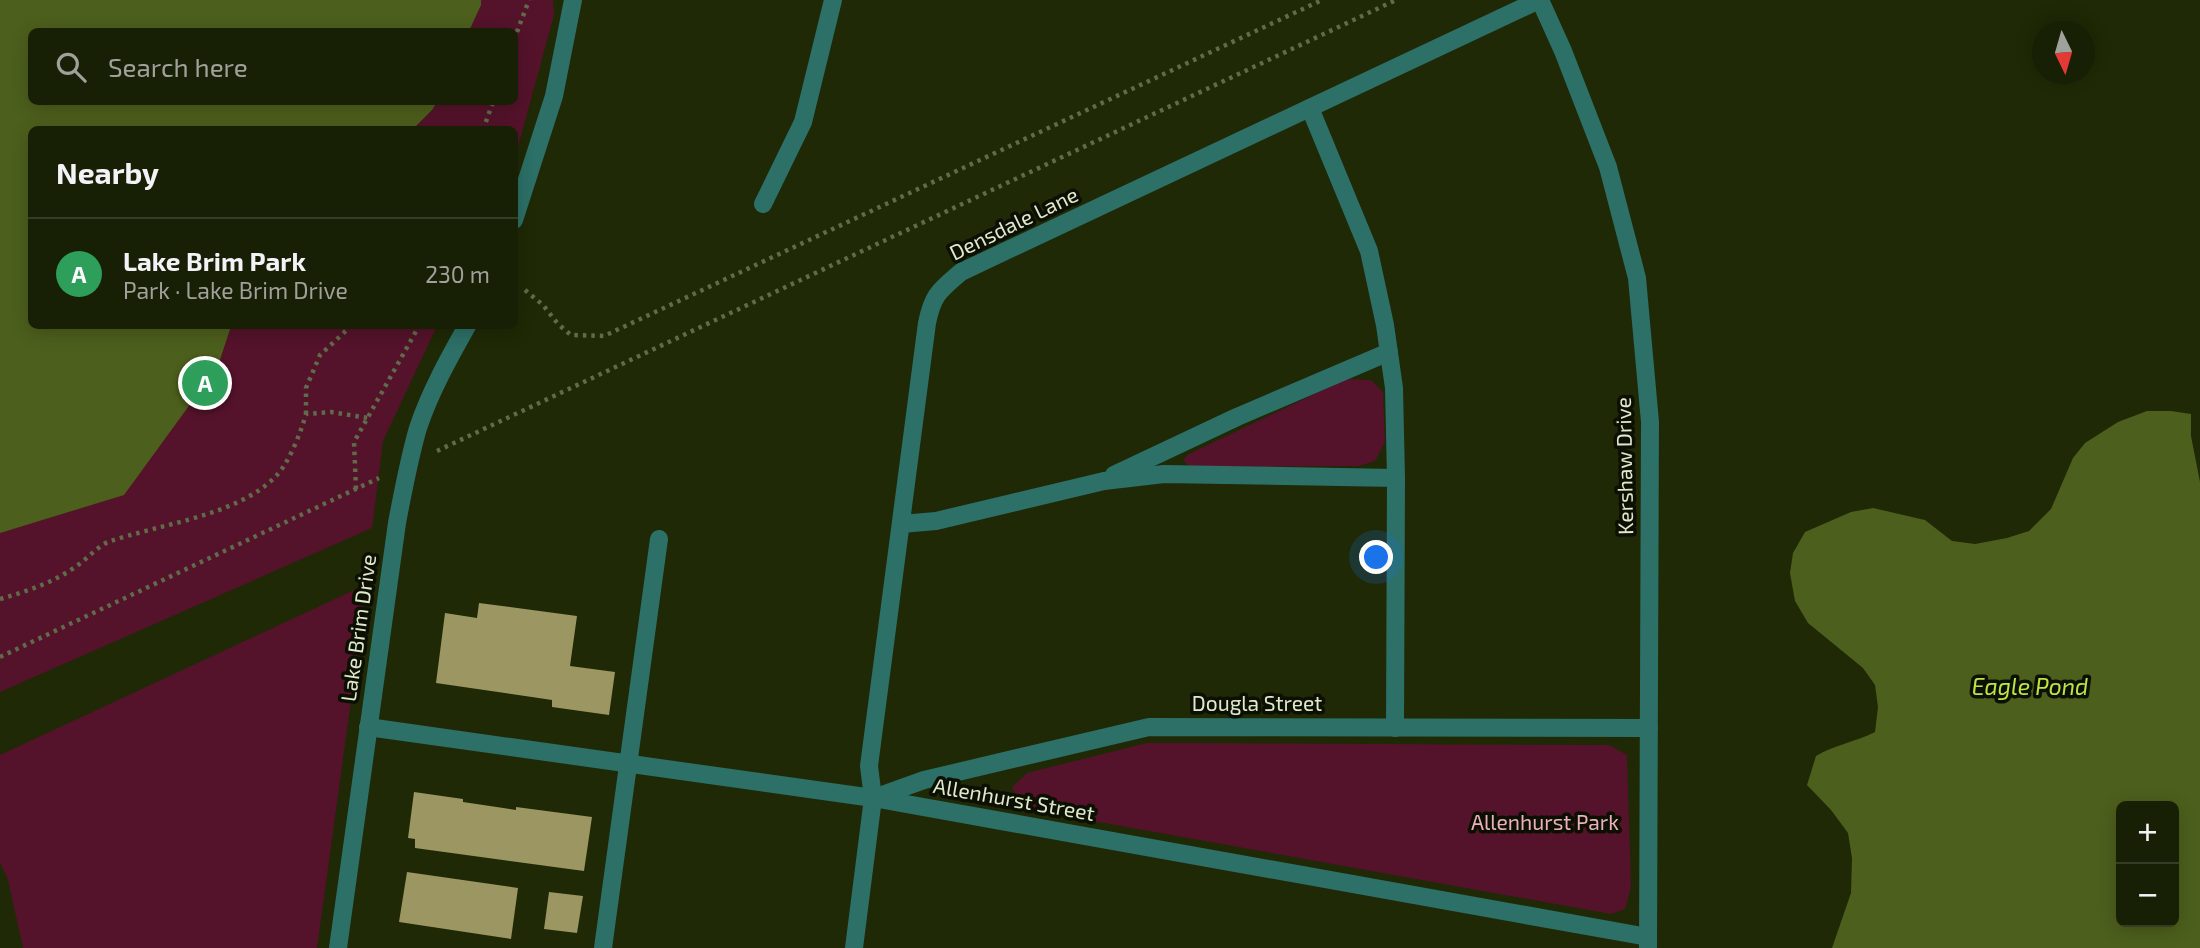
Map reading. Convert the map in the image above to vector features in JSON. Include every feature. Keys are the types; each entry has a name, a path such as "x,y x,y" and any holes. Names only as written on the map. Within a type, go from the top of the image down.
{"street":[{"path":"518,208 554,96 573,0"},
{"path":"763,204 803,122 833,0"},
{"name":"Densdale Lane","path":"854,948 873,798 869,766 927,323 936,294 961,272 1539,0"},
{"name":"Kershaw Drive","path":"1539,0 1563,51 1608,167 1637,278 1650,422 1648,943"},
{"path":"1310,108 1369,251 1394,388 1395,727"},
{"name":"Lake Brim Drive","path":"338,948 397,523 409,464 419,426 465,329"},
{"path":"1104,481 1237,417 1388,352"},
{"path":"901,524 936,521 1104,481 1164,474 1396,478"},
{"path":"603,948 659,539"},
{"name":"Allenhurst Street","path":"368,727 873,798 1648,943"},
{"name":"Dougla Street","path":"873,798 924,780 1149,727 1649,728"}],"path":[{"path":"518,29 528,0"},
{"path":"525,290 543,305 570,335 604,336 1322,0"},
{"path":"440,450 1396,0"},
{"path":"484,126 492,105"},
{"path":"0,599 40,587 77,566 104,543 229,506 257,491 278,475 300,435 306,414 306,388 320,355 348,329"},
{"path":"356,489 354,442 417,329"},
{"path":"306,414 331,412 368,418"},
{"path":"0,657 374,481"}],"green space":[{"path":"0,0 553,0 554,15 518,147 518,126 28,126 28,329 436,329 383,441 372,528 0,692"},
{"path":"1346,379 1371,380 1383,392 1385,442 1375,461 1359,466 1190,467 1183,460 1189,454"},
{"path":"367,584 317,948 23,948 8,880 0,862 0,755"},
{"name":"Allenhurst Park","path":"1147,743 1609,745 1627,755 1631,887 1625,909 1611,914 1021,808 1012,787 1027,773"}],"water":[{"path":"0,0 481,0 470,28 28,28 28,105 435,105 416,126 28,126 28,329 230,329 218,366 124,495 0,533"},
{"name":"Eagle Pond","path":"2147,411 2191,414 2191,436 2200,482 2200,948 1832,948 1851,893 1852,858 1848,833 1807,785 1816,756 1875,732 1878,707 1875,685 1863,668 1808,623 1795,601 1790,573 1793,553 1805,532 1851,512 1873,508 1925,520 1952,541 1975,544 2029,531 2051,509 2073,458 2085,443 2118,422"}],"building":[{"path":"479,603 577,616 570,666 615,672 609,715 552,707 552,700 436,683 445,613 477,618"},
{"path":"414,792 516,810 516,807 592,817 584,871 415,848 415,839 408,838"},
{"path":"407,872 518,888 511,939 399,922"},
{"path":"549,892 583,896 577,933 544,929"}],"place":[{"name":"Lake Brim Park","path":"205,383"}]}
